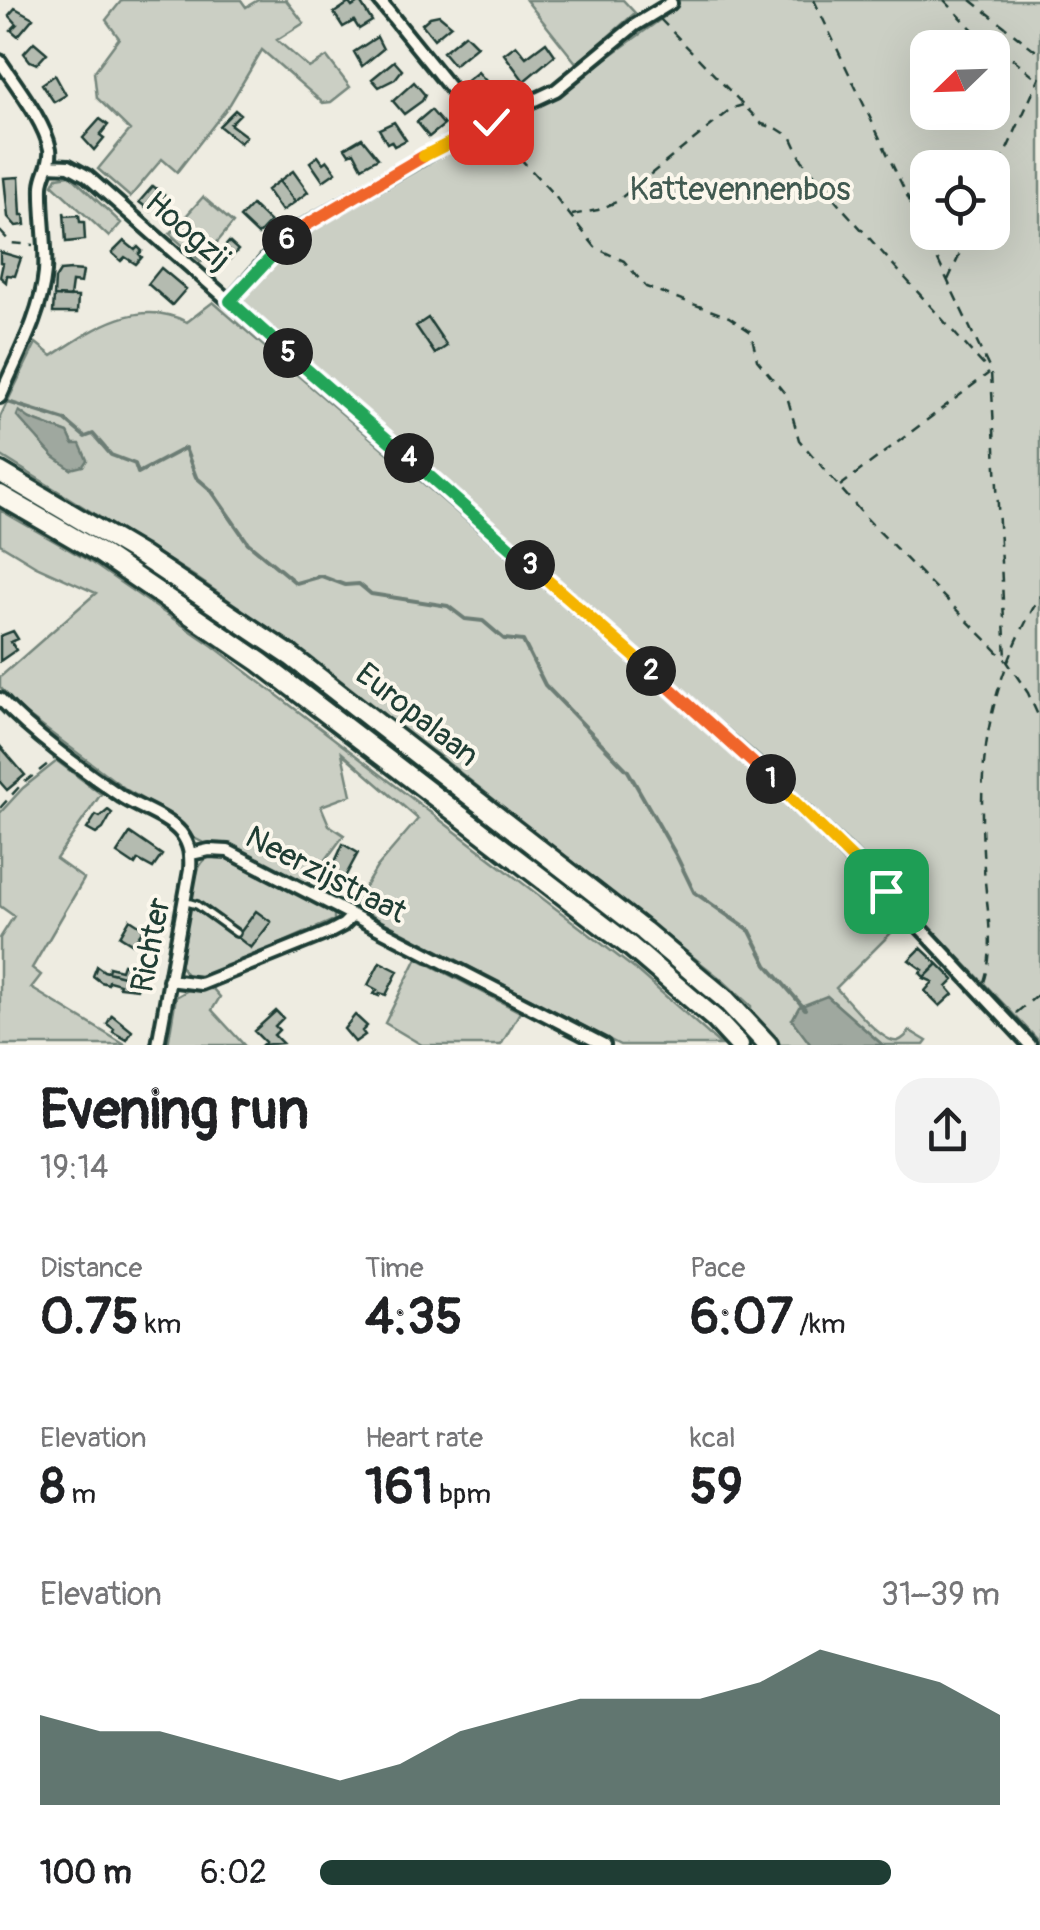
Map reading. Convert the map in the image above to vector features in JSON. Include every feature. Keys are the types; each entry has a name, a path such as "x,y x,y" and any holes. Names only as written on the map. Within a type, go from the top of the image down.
{"highway":[{"name":"Europalaan","path":"0,472 140,554 304,666 648,934 726,1000 768,1045"},
{"name":"Europalaan","path":"0,495 146,583 274,672 631,948 715,1020 738,1045"}],"street":[{"path":"379,0 487,126"},
{"path":"230,301 272,252 298,230 556,90 634,25 671,3"},
{"path":"0,60 47,138 49,164 42,181 45,246 40,298 0,397"},
{"name":"Hoogzij","path":"49,164 69,166 86,176 756,764 886,891 1030,1045"},
{"name":"Neerzijstraat","path":"0,699 22,721 122,797 180,831 191,854 209,850 228,852 604,1045"},
{"name":"Richter","path":"158,1045 191,854"},
{"path":"169,980 200,984 330,932 352,916"}],"lane":[{"path":"184,902 197,905 236,933"}],"path":[{"path":"814,0 991,372 1006,660"},
{"path":"944,0 985,42 1039,78 1006,150"},
{"path":"972,0 1040,54"},
{"path":"657,16 762,124 778,128 792,138 802,160 833,197 991,372"},
{"path":"570,216 616,202 733,108 743,105"},
{"path":"487,126 596,248 624,261 646,287 729,317 751,332 756,360 788,396 799,440 839,487 1006,660 1040,720"},
{"path":"0,231 10,243 45,246"},
{"path":"948,282 962,250"},
{"path":"839,487 991,372"},
{"path":"980,991 989,956 982,800 985,748 993,698 1006,660 1040,596"},
{"path":"0,808 20,786 63,753"},
{"path":"1007,1020 1040,993"}],"green space":[{"path":"122,0 241,0 246,7 258,0 286,0 304,23 277,40 309,68 327,57 350,87 331,102 323,103 262,50 230,104 177,172 162,159 130,197 98,169 130,130 97,98 94,72 119,38 106,20"},
{"path":"526,0 623,0 635,13 577,64"},
{"name":"Kattevennenbos","path":"668,0 1040,0 1040,1042 852,845 244,307 243,298 278,254 302,233 478,132 546,102 675,9"},
{"path":"70,175 121,223 109,237 53,185 57,177"},
{"path":"203,197 233,223 201,262 170,234"},
{"path":"213,302 664,693 825,843 901,923 836,988 884,1036 898,1041 910,1031 927,1041 924,1045 883,1045 827,996 792,1019 811,1045 779,1045 751,1013 751,1006 721,979 443,759 194,576 0,455 0,417 36,343 52,356 116,319 151,313 187,322","holes":["30,419 68,433 73,444 71,469 40,441"]},
{"path":"0,482 123,552 307,677 663,955 759,1045 747,1045 296,679 211,616 0,487"},
{"path":"0,510 89,561 213,646 636,970 721,1045 620,1045 353,906 377,867 418,819 342,753 351,795 321,806 329,825 344,835 308,884 228,844 204,843 194,838 170,815 127,790 23,712 0,687 0,677 96,593 36,566 0,544"},
{"path":"57,761 101,794 56,859 84,879 32,968 41,975 31,988 125,1045 0,1045 0,938 14,916 0,906 0,813"},
{"path":"212,856 224,856 327,909 334,913 334,920 201,979 188,976 180,965 191,899 200,866"},
{"path":"417,958 520,1012 501,1045 422,1045 385,1023"},
{"path":"190,989 213,989 220,997 212,1010 244,1045 168,1045 176,997"}],"shaded area":[{"path":"19,411 68,433 73,444 80,444 87,460 83,466 71,469 54,457 17,416"},
{"path":"827,996 883,1045 811,1045 792,1020 799,1007"}],"building":[{"path":"360,2 372,21 359,29 354,21 343,27 334,13 349,3 352,7"},
{"path":"15,8 33,18 18,36 11,30 17,24 9,15"},
{"path":"439,15 451,25 434,39 422,24"},
{"path":"465,34 477,46 454,65 443,52"},
{"path":"377,37 383,49 362,66 354,52"},
{"path":"34,42 47,53 37,64 24,53"},
{"path":"546,42 555,55 524,81 504,54 516,45 526,57"},
{"path":"394,61 402,70 395,79 379,87 372,79"},
{"path":"478,72 486,81 480,85 494,99 485,108 464,83"},
{"path":"55,75 66,95 54,102 42,84"},
{"path":"414,82 425,95 404,114 393,101"},
{"path":"235,110 240,114 230,124 246,136 240,143 219,126"},
{"path":"431,110 444,125 429,137 417,122"},
{"path":"100,119 108,125 94,150 83,138"},
{"path":"394,122 406,140 394,146 391,141 387,143 379,129"},
{"path":"362,138 378,158 362,167 354,152 349,154 345,148"},
{"path":"318,156 336,172 323,181 310,162"},
{"path":"293,171 308,192 295,202 279,181"},
{"path":"19,177 25,225 16,226 8,217 4,178"},
{"path":"279,181 295,202 282,211 267,190"},
{"path":"153,186 164,195 151,211 139,202"},
{"path":"252,205 270,222 258,235 240,218"},
{"path":"64,212 65,216 79,215 80,222 84,222 85,240 66,242"},
{"path":"124,241 142,251 136,264 125,257 121,261 112,253"},
{"path":"229,242 238,250 222,268 213,260"},
{"path":"0,252 21,258 15,276 7,275 6,282 0,277"},
{"path":"161,268 186,289 172,305 148,284"},
{"path":"60,271 83,271 81,283 72,282 70,297 54,296"},
{"path":"54,296 78,297 77,313 53,313"},
{"path":"428,318 447,346 435,354 416,326"},
{"path":"13,631 18,639 11,642 16,650 0,661 0,636"},
{"path":"0,746 25,775 7,790 0,782"},
{"path":"108,810 112,813 103,829 96,834 87,829 96,815 100,817"},
{"path":"130,833 162,855 153,868 138,860 135,865 117,853"},
{"path":"343,844 358,853 344,879 353,884 346,897 332,889 338,877 330,873"},
{"path":"256,911 271,922 251,948 237,937"},
{"path":"130,919 144,928 133,944 120,936"},
{"path":"921,948 938,964 924,977 920,973 923,970 909,960"},
{"path":"380,962 398,971 386,995 379,996 368,985"},
{"path":"123,964 142,971 139,980 108,972 109,967 121,970"},
{"path":"938,964 954,980 947,987 953,994 940,1006 925,991 933,982 924,978"},
{"path":"97,966 139,980 137,989 101,982 93,976"},
{"path":"276,1011 283,1018 275,1026 279,1030 274,1035 282,1043 262,1045 265,1042 254,1031"},
{"path":"112,1015 132,1031 127,1040 107,1024"},
{"path":"355,1015 367,1026 362,1031 365,1035 355,1042 344,1029"}],"waterway":[{"path":"8,402 65,420 85,437 93,434 111,455 135,464 138,473 185,448 196,477 211,490 248,543 296,583 321,576 345,585 359,584 371,594 448,606 465,619 483,621 504,639 523,641 545,685 628,771 694,892 750,931 767,965 805,1009"}],"route":[{"path":"491,122 391,174 298,230 272,252 230,301 756,764 886,891"}]}
